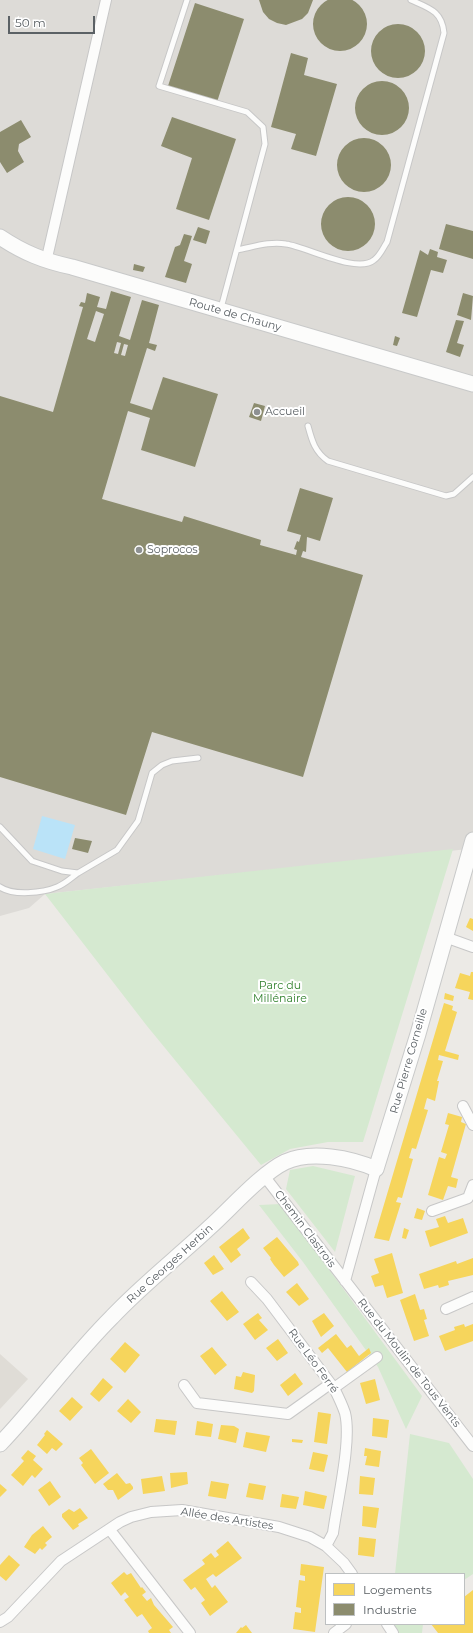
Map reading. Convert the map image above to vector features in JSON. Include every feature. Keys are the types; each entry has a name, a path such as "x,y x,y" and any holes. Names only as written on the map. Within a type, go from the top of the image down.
{"street":[{"path":"46,262 106,0"},
{"name":"Route de Chauny","path":"0,237 16,248 46,262 72,268 473,384"},
{"name":"Rue Pierre Corneille","path":"345,1281 376,1169 473,840"},
{"path":"445,938 473,947"},
{"path":"463,1106 473,1125"},
{"name":"Rue Georges Herbin","path":"0,1444 112,1316 265,1177 285,1162 301,1156 313,1156 336,1158 376,1169"},
{"name":"Chemin Clastrois","path":"265,1177 345,1281"},
{"path":"432,1211 468,1198 473,1185"},
{"name":"Rue du Moulin de Tous Vents","path":"345,1281 473,1446"},
{"name":"Rue Léo Ferré","path":"251,1282 267,1299 332,1386 345,1414 347,1434 333,1533 326,1546"},
{"path":"446,1309 473,1297"},
{"path":"184,1385 197,1403 288,1414 377,1357"},
{"name":"Allée des Artistes","path":"0,1622 8,1617 61,1561 131,1517 151,1512 182,1510 279,1527 310,1537 326,1546 344,1563 351,1573"},
{"path":"110,1530 190,1633"},
{"path":"334,1633 345,1625"}],"lane":[{"path":"187,0 159,86 247,112 263,127 265,144 220,311"},
{"path":"237,250 275,242 287,244 354,265 374,261 379,254 387,242 444,33 443,21 437,14 426,6 411,0"},
{"path":"308,426 314,447 319,455 328,461 446,496 454,494 473,476"},
{"path":"0,887 6,891 26,893 57,887 117,850 138,821 152,773 162,765 172,761 198,758"},
{"path":"0,827 32,861 62,871 78,873"}],"shaded area":[{"path":"0,0 473,0 473,831 468,849 45,894 29,908 0,916"},
{"path":"0,1354 28,1379 0,1409"}],"green space":[{"name":"Parc du Millénaire","path":"453,849 363,1142 328,1142 290,1149 261,1165 147,1026 45,894"},
{"path":"313,1166 355,1176 335,1252 286,1189 290,1170"},
{"path":"281,1204 422,1396 406,1429 378,1367 303,1262 259,1205"},
{"path":"410,1434 449,1443 473,1479 473,1574 465,1579 465,1573 395,1573"},
{"path":"390,1625 423,1625 422,1633 389,1633"}],"water":[{"path":"42,816 75,825 65,859 33,849"}],"building: Logements":[{"path":"470,918 473,919 473,931 466,927"},
{"path":"471,972 473,972 473,1000 468,999 470,992 455,988 460,973 470,976"},
{"path":"445,993 454,996 453,1001 444,999"},
{"path":"444,1003 453,1006 452,1010 457,1012 445,1051 459,1055 458,1060 439,1055 438,1060 443,1061 437,1081 439,1081 435,1101 427,1098 424,1109 428,1110 416,1149 412,1148 409,1158 413,1159 402,1198 398,1197 396,1202 401,1203 389,1241 374,1238"},
{"path":"448,1113 462,1117 461,1122 466,1124 451,1177 458,1179 456,1188 448,1186 443,1200 428,1195 439,1157 445,1159 447,1154 441,1152 449,1125 445,1124"},
{"path":"417,1208 425,1211 422,1220 414,1218"},
{"path":"445,1216 448,1223 463,1218 468,1233 430,1247 425,1231 439,1227 436,1219"},
{"path":"243,1228 250,1238 237,1249 241,1255 231,1263 219,1247"},
{"path":"404,1228 409,1230 406,1239 402,1238"},
{"path":"277,1237 299,1265 284,1277 263,1248"},
{"path":"392,1253 403,1293 387,1298 383,1285 375,1287 371,1276 379,1273 374,1259"},
{"path":"214,1255 224,1269 213,1275 204,1263"},
{"path":"473,1258 473,1275 448,1281 449,1285 439,1288 438,1285 424,1289 419,1274 456,1261 457,1264"},
{"path":"297,1283 309,1299 299,1306 286,1292"},
{"path":"222,1291 239,1312 227,1321 210,1301"},
{"path":"415,1294 420,1310 424,1309 427,1319 424,1320 429,1336 414,1341 400,1300"},
{"path":"258,1313 262,1318 259,1320 268,1330 255,1340 243,1324"},
{"path":"324,1313 334,1326 321,1337 312,1321"},
{"path":"464,1324 465,1327 473,1324 473,1341 445,1351 439,1336 455,1330 454,1327"},
{"path":"336,1334 347,1348 351,1345 359,1356 369,1348 371,1353 347,1372 328,1348 322,1353 318,1348"},
{"path":"278,1339 288,1353 277,1361 266,1348"},
{"path":"125,1342 140,1355 125,1373 110,1359"},
{"path":"212,1347 227,1365 215,1375 200,1356"},
{"path":"243,1372 255,1375 254,1391 252,1393 234,1389 236,1376 241,1377"},
{"path":"295,1373 303,1384 288,1396 280,1385"},
{"path":"103,1378 113,1387 99,1402 90,1394"},
{"path":"375,1379 380,1400 366,1404 360,1383"},
{"path":"72,1397 83,1407 70,1421 59,1411"},
{"path":"128,1399 141,1412 131,1423 117,1411"},
{"path":"318,1412 331,1414 327,1444 314,1442"},
{"path":"373,1418 389,1420 387,1438 372,1436"},
{"path":"156,1419 177,1421 175,1435 154,1432"},
{"path":"197,1421 213,1424 211,1437 195,1435"},
{"path":"221,1425 234,1426 239,1429 236,1443 218,1439"},
{"path":"47,1430 63,1444 56,1451 52,1448 47,1454 37,1445"},
{"path":"246,1432 270,1436 266,1452 243,1447"},
{"path":"292,1439 303,1440 302,1443 292,1442"},
{"path":"365,1448 381,1451 379,1467 365,1465 367,1456 364,1456"},
{"path":"91,1449 109,1473 95,1484 81,1465 83,1463 79,1458"},
{"path":"28,1450 36,1456 33,1460 43,1469 35,1478 32,1475 23,1486 11,1475 24,1461 21,1458"},
{"path":"313,1452 328,1455 324,1472 309,1469"},
{"path":"187,1472 188,1484 171,1488 170,1473"},
{"path":"117,1473 126,1484 130,1483 133,1487 133,1489 118,1500 113,1490 108,1490 103,1484"},
{"path":"162,1476 165,1491 143,1494 141,1479"},
{"path":"360,1476 375,1478 373,1495 359,1494"},
{"path":"50,1481 61,1497 49,1506 38,1490"},
{"path":"211,1481 229,1484 226,1499 208,1496"},
{"path":"249,1483 266,1486 263,1500 246,1497"},
{"path":"0,1484 7,1490 0,1497"},
{"path":"305,1491 327,1496 324,1509 303,1505"},
{"path":"282,1494 299,1497 296,1509 280,1507"},
{"path":"363,1506 379,1508 376,1528 362,1526"},
{"path":"80,1508 88,1518 78,1524 79,1526 73,1530 62,1517 62,1514 69,1509 74,1512"},
{"path":"43,1526 52,1537 45,1543 47,1545 42,1550 40,1548 35,1554 24,1547 32,1535"},
{"path":"359,1537 376,1539 374,1557 358,1555"},
{"path":"228,1541 242,1558 216,1577 213,1574 206,1579 212,1588 215,1585 228,1602 210,1616 201,1603 205,1600 195,1587 191,1590 183,1580 205,1564 202,1560 211,1553 215,1558 219,1555 216,1551"},
{"path":"9,1555 20,1565 6,1581 0,1576 0,1565"},
{"path":"301,1564 324,1567 315,1632 293,1629 295,1612 301,1613 301,1608 296,1607 299,1580 305,1581 305,1576 300,1575"},
{"path":"124,1572 127,1575 131,1573 141,1588 142,1587 146,1592 142,1595 147,1601 151,1598 154,1605 173,1627 169,1630 171,1633 149,1633 148,1631 152,1628 142,1614 137,1617 124,1600 129,1597 125,1592 121,1596 111,1583"},
{"path":"473,1590 473,1633 438,1633 432,1625 465,1625 465,1596"},
{"path":"246,1625 252,1633 236,1633 241,1627 242,1628"}],"building: Industrie":[{"path":"330,-1 350,-1 359,5 365,14 367,24 365,34 359,43 350,49 340,51 330,49 321,43 315,34 313,24 315,14 318,9"},
{"path":"259,0 313,0 308,13 302,19 286,25 269,19 263,12"},
{"path":"195,3 244,19 217,102 168,86"},
{"path":"393,24 403,24 413,28 421,36 425,46 425,56 421,66 413,74 403,78 393,78 383,74 375,66 371,56 371,46 375,36 383,28"},
{"path":"291,53 308,58 304,75 337,84 316,156 291,149 296,134 271,127"},
{"path":"377,81 387,81 397,85 405,93 409,103 409,113 405,123 397,131 387,135 377,135 367,131 359,123 355,113 355,103 359,93 367,85"},
{"path":"172,117 236,139 209,220 176,209 192,158 161,146"},
{"path":"21,120 31,137 19,144 18,151 24,162 7,173 0,162 0,132"},
{"path":"359,138 369,138 379,142 387,150 391,160 391,170 387,180 379,188 369,192 359,192 349,188 341,180 337,170 337,160 341,150 349,142"},
{"path":"343,197 353,197 363,201 371,209 375,219 375,229 371,239 363,247 353,251 343,251 333,247 325,239 321,229 321,219 325,209 333,201"},
{"path":"446,224 473,231 473,259 439,249"},
{"path":"198,227 210,231 206,244 193,240"},
{"path":"184,234 192,236 184,261 192,264 186,283 165,277 175,247 180,245"},
{"path":"430,249 438,252 437,257 447,260 443,273 431,270 417,317 402,313 420,250 428,255"},
{"path":"134,264 145,267 143,272 133,270"},
{"name":"Soprocos","path":"111,291 131,297 119,336 130,340 142,300 159,305 149,343 157,345 155,351 147,348 130,403 152,410 163,377 218,394 195,467 141,450 150,418 128,411 102,499 182,522 184,516 261,540 260,545 296,555 297,550 294,549 297,541 299,542 301,535 287,531 300,488 333,498 320,541 307,537 306,552 303,551 301,557 363,575 303,777 152,732 126,815 0,777 0,396 53,412 83,307 79,306 81,302 85,303 87,293 100,297 97,307 106,309","holes":["96,311 104,314 95,342 87,339","117,342 121,343 118,354 114,353","124,344 128,345 125,356 121,355"]},
{"path":"463,293 473,296 471,320 457,315"},
{"path":"456,320 464,321 457,343 464,345 460,357 446,352"},
{"path":"395,336 400,338 397,346 393,345"},
{"name":"Accueil","path":"254,403 265,406 261,421 249,417"},
{"path":"75,838 92,841 88,853 72,849"}],"place":[{"name":"Accueil","path":"257,412"},
{"name":"Soprocos","path":"139,550"}]}
